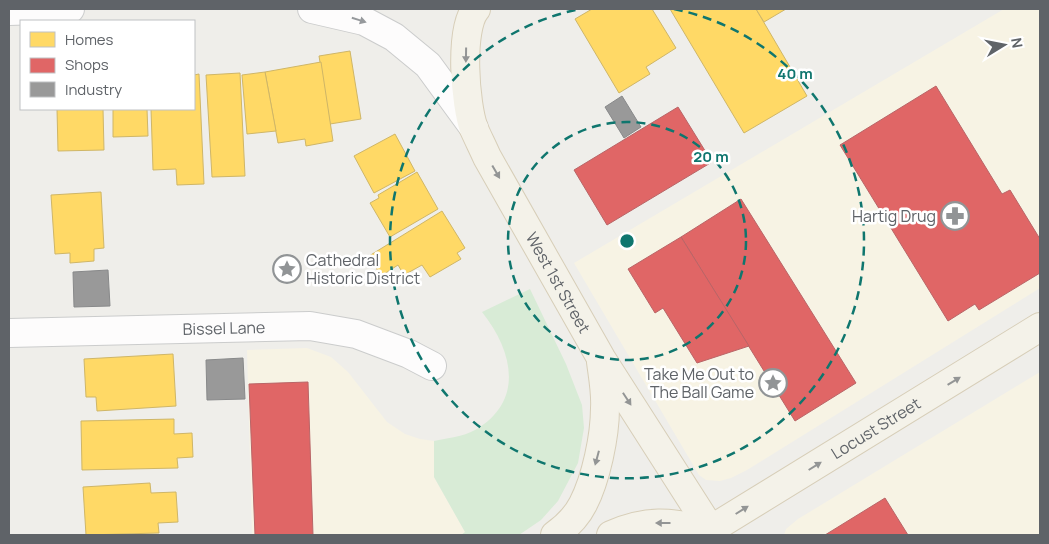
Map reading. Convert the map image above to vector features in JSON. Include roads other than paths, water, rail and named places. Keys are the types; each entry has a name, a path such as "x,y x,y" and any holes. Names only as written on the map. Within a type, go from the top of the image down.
{"main road":[{"name":"West 1st Street","path":"476,9 473,12 466,36 468,99 474,128 487,157 601,358 710,533"},
{"name":"Locust Street","path":"710,533 1040,328"},
{"path":"555,535 566,527 582,505 594,476 602,441 605,406 601,358"},
{"path":"611,535 645,523 671,523 710,533"}],"street":[{"path":"9,11 70,9"},
{"path":"312,9 364,21 394,37 428,65 474,128"},
{"name":"Bissel Lane","path":"9,333 310,326 356,334 409,354 432,366"}],"place":[{"name":"Hartig Drug","path":"955,216"},
{"name":"Cathedral Historic District","path":"287,269"},
{"name":"Take Me Out to The Ball Game","path":"773,383"}]}
